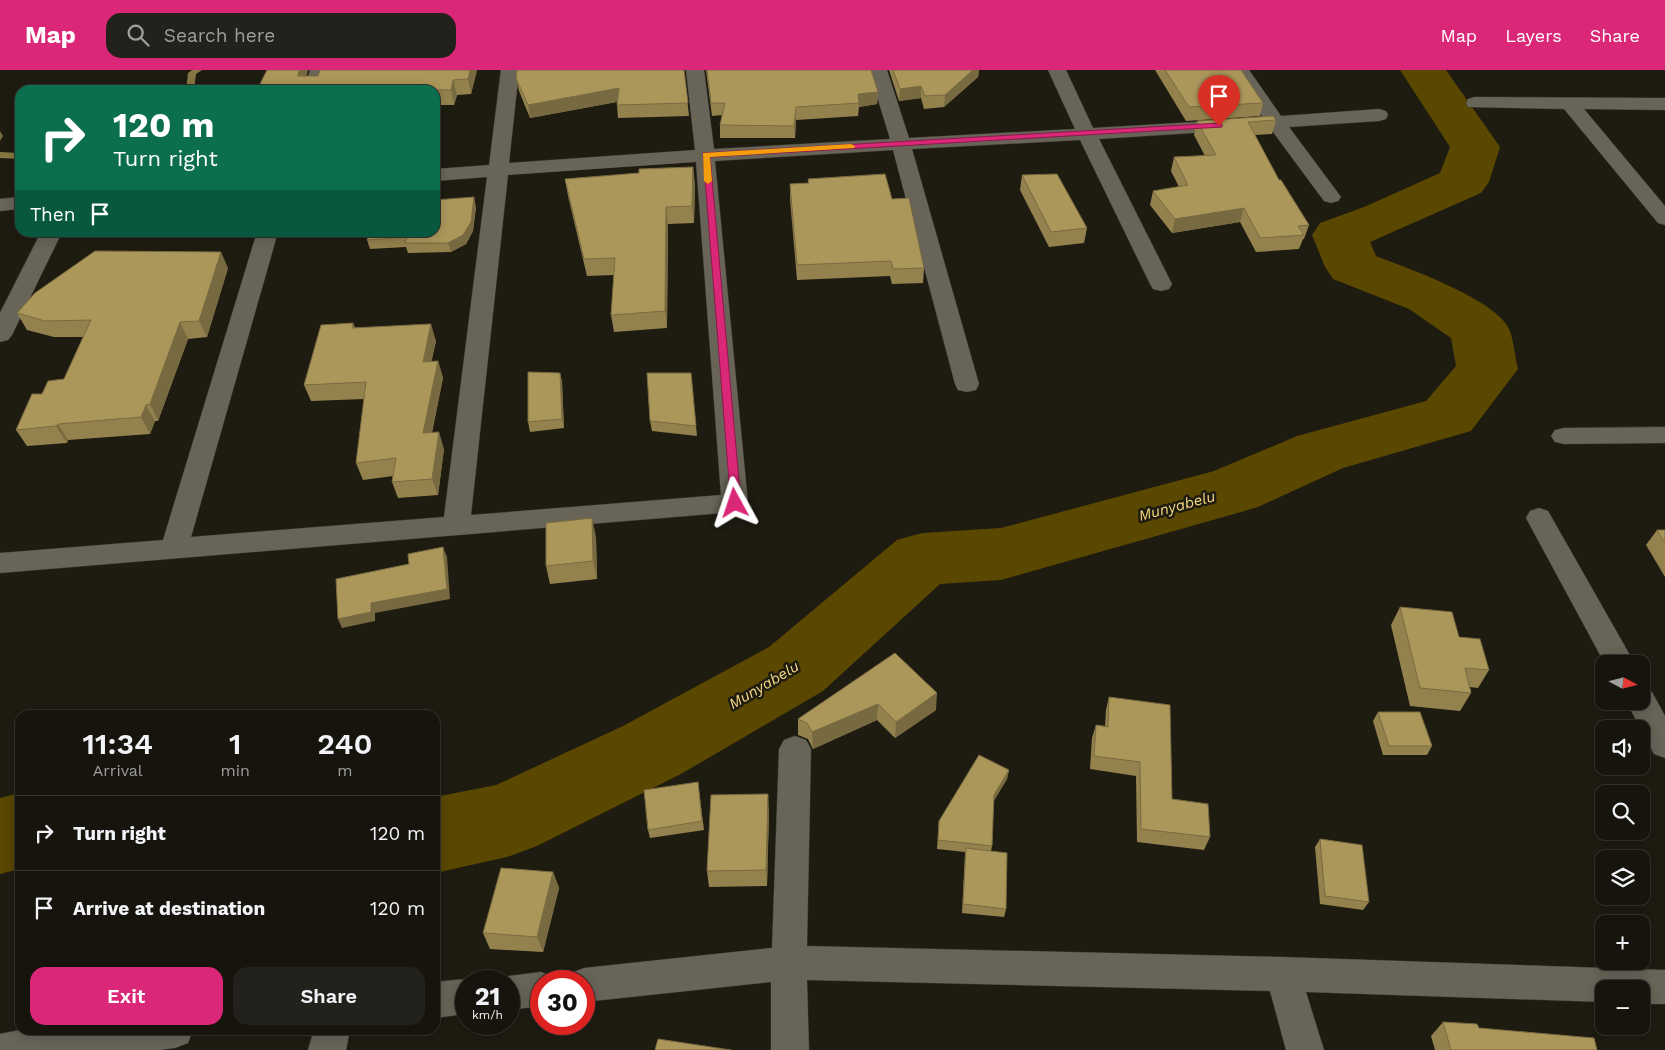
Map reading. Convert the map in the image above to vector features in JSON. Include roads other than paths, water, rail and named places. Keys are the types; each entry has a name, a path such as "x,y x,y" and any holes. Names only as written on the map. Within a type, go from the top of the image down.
{"street":[{"path":"314,85 319,70"},
{"path":"456,526 510,70"},
{"path":"0,563 735,503 706,154 695,70"},
{"path":"878,70 901,144 967,384"},
{"path":"1057,70 1161,284"},
{"path":"1240,70 1276,123 1331,197"},
{"path":"1475,103 1665,104"},
{"path":"1569,103 1665,219"},
{"path":"440,175 706,154 1276,123 1379,115"},
{"path":"0,204 15,204"},
{"path":"0,335 49,237"},
{"path":"174,548 267,237"},
{"path":"1564,436 1665,434"},
{"path":"1539,518 1615,655"},
{"path":"1646,710 1665,745"},
{"path":"790,1050 789,963 795,749"},
{"path":"595,984 789,963 1283,974 1665,987"},
{"path":"1283,974 1305,1050"},
{"path":"440,1000 455,998"},
{"path":"8,1050 133,1035"},
{"path":"327,1050 331,1035"}],"waterway":[{"path":"191,85 192,73 198,70"},
{"name":"Munyabelu","path":"440,834 507,820 652,750 796,669 922,559 1001,554 1234,490 1320,452 1448,416 1487,369 1480,330 1429,297 1353,267 1339,235 1383,218 1463,182 1475,147 1423,70"},
{"path":"0,155 15,156"},
{"name":"Munyabelu","path":"0,836 15,832"}]}
